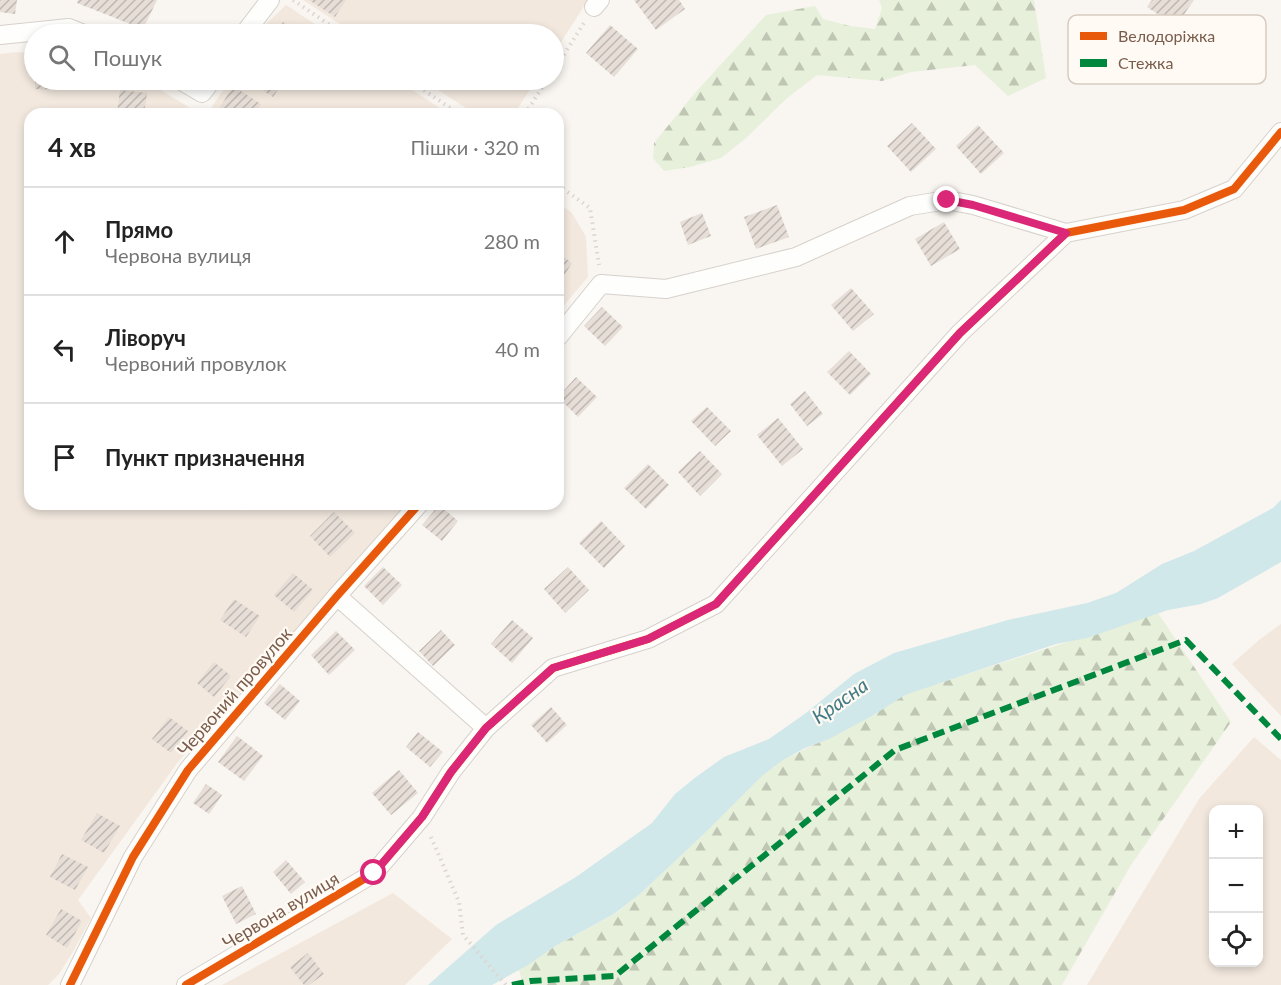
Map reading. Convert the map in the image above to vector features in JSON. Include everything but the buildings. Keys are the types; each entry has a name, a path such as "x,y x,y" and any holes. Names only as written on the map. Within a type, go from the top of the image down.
{"street":[{"path":"252,24 270,0"},
{"path":"0,35 24,33"},
{"path":"564,330 601,284 666,289 796,257 910,206 947,200 973,205 1066,233 1184,210 1233,189 1281,132"},
{"name":"Червона вулиця","path":"186,985 374,873 422,817 451,772 486,728 553,668 648,639 716,604 960,333 1066,233"},
{"name":"Червоний провулок","path":"70,985 133,857 188,770 414,510"},
{"path":"337,596 486,728"}],"path":[{"path":"293,0 328,24"},
{"path":"564,55 597,4"},
{"path":"424,90 450,108"},
{"path":"529,108 541,90"},
{"path":"564,188 590,208 601,284"},
{"path":"422,817 459,902 463,935 506,985"}],"shaded area":[{"path":"303,0 588,0 564,37 564,24 340,24"},
{"path":"286,5 315,24 266,24"},
{"path":"24,52 24,90 160,90 190,108 24,108 24,510 403,510 178,762 78,900 91,918 59,974 48,985 0,985 0,54"},
{"path":"223,90 412,90 440,108 211,108"},
{"path":"438,90 530,90 518,108 466,108"},
{"path":"564,207 572,213 586,237 588,277 564,305"},
{"path":"1281,624 1281,716 1232,664"},
{"path":"1254,737 1281,760 1281,985 1087,985 1199,799"},
{"path":"393,893 452,939 405,985 222,985"}],"green space":[{"path":"879,0 1034,0 1046,78 1008,96 975,65 911,72 882,81 817,75 786,99 745,139 721,158 690,167 664,171 653,158 654,143 694,94 766,15 815,6 823,19 875,29 882,8"},
{"path":"1158,613 1231,722 1131,865 1062,985 523,985 519,970 557,945 615,914 640,894 762,776 783,760 872,716 905,694"}],"water":[{"name":"Красна","path":"1281,500 1281,562 1218,598 1201,604 1168,610 1087,638 1056,644 905,695 829,739 783,760 762,776 640,894 614,914 557,945 528,965 492,985 428,985 496,925 576,877 652,823 675,794 696,777 724,757 769,739 806,713 854,674 894,653 1008,620 1087,603 1116,593 1162,564 1194,551 1273,508"}],"marked path":[{"path":"512,985 531,981 615,976 895,750 1186,640 1281,739"}],"cycle path":[{"path":"186,985 374,873 422,817 451,772 486,728 553,668 648,639 716,604 960,333 1066,233 1184,210 1234,189 1281,132"},
{"path":"70,985 133,857 188,770 414,510"}],"route":[{"path":"374,873 422,817 451,772 486,728 553,668 648,639 716,604 960,333 1066,233 973,205 947,200"}]}
